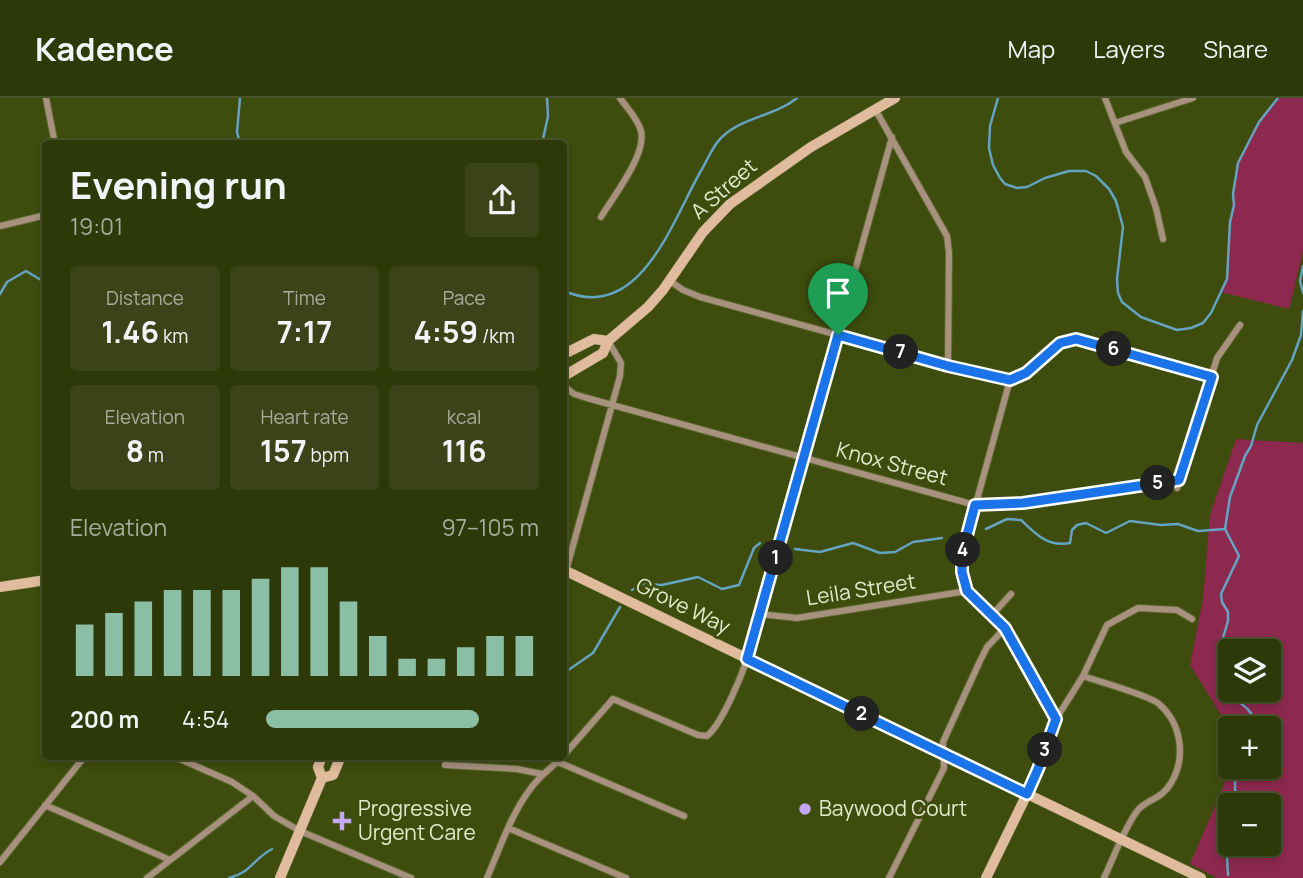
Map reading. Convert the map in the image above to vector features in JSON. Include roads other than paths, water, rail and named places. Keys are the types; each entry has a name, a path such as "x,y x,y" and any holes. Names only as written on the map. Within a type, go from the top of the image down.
{"main road":[{"name":"A Street","path":"567,374 603,353 608,341 648,307 670,281 703,232 730,204 784,164 895,98"},
{"name":"A Street","path":"567,352 594,339 608,341"},
{"name":"Grove Way","path":"567,574 1201,878"},
{"path":"0,587 42,581"},
{"path":"279,877 322,778 318,767 321,760"},
{"path":"322,778 333,775 339,760"},
{"path":"986,878 1027,794"}],"street":[{"path":"46,98 54,140"},
{"path":"601,217 638,155 642,140 641,129 620,98"},
{"path":"1105,98 1126,152 1145,177 1163,239"},
{"path":"1115,123 1193,98"},
{"path":"875,109 947,236 948,366"},
{"path":"567,751 613,699 688,731 707,736 716,726 747,659 892,137"},
{"path":"0,226 42,216"},
{"path":"670,281 700,297 948,366 1010,380 1026,373 1060,343 1076,339 1212,377"},
{"path":"1177,488 1217,358 1240,325"},
{"path":"567,562 621,369 617,355 608,341"},
{"path":"1010,380 962,554 962,572 967,591 1005,628 1056,719"},
{"name":"Knox Street","path":"567,389 573,394 975,505 1023,503 1179,480"},
{"name":"Leila Street","path":"760,614 797,618 967,591"},
{"path":"992,615 1011,594"},
{"path":"1027,794 1056,719 1083,676 1107,625 1138,608 1177,610 1192,619"},
{"path":"889,878 944,768 943,742 987,648 1005,628"},
{"path":"1083,676 1158,702 1174,723 1181,743 1180,764 1171,784 1158,799 1139,808 1104,878"},
{"path":"0,862 82,760"},
{"path":"182,760 232,782 253,796 274,816 300,831 411,878"},
{"path":"487,878 508,828 529,790 559,760"},
{"path":"565,760 684,816"},
{"path":"445,765 517,769 542,774"},
{"path":"147,878 253,796"},
{"path":"45,805 170,860"},
{"path":"508,828 626,878"},
{"path":"384,878 388,869"}],"waterway":[{"path":"239,140 237,132 240,98"},
{"path":"543,140 548,116 547,98"},
{"path":"567,292 591,297 614,293 634,280 666,238 719,140 739,125 779,109 797,98"},
{"path":"998,98 990,126 989,148 1000,178 1005,184 1017,188 1027,187 1069,171 1086,171 1096,176 1116,201 1123,227 1117,279 1122,302 1141,317 1177,330 1203,323 1211,313 1227,279 1230,222 1238,163 1259,122 1278,98"},
{"path":"1303,266 1300,281 1303,293"},
{"path":"0,294 7,282 26,271 42,281"},
{"path":"1225,529 1230,497 1257,425 1292,360 1301,335 1303,311"},
{"path":"986,529 1007,519 1021,520 1043,539 1062,544 1070,543 1072,530 1077,525 1086,523 1106,533 1130,521 1178,524 1198,531 1225,529"},
{"path":"1225,529 1239,556 1221,594 1228,612 1228,621 1222,641 1222,664 1217,685 1252,716"},
{"path":"795,549 820,552 853,543 880,553 895,552 913,542 942,538"},
{"path":"632,590 643,584 662,585 698,577 722,589 739,585 754,548 760,543"},
{"path":"567,671 593,653 620,607"},
{"path":"1235,779 1237,793"},
{"path":"229,878 248,869 272,849"},
{"path":"1227,856 1228,875"}],"place":[{"name":"Baywood Court","path":"805,809"},
{"name":"Progressive Urgent Care","path":"342,821"}]}
